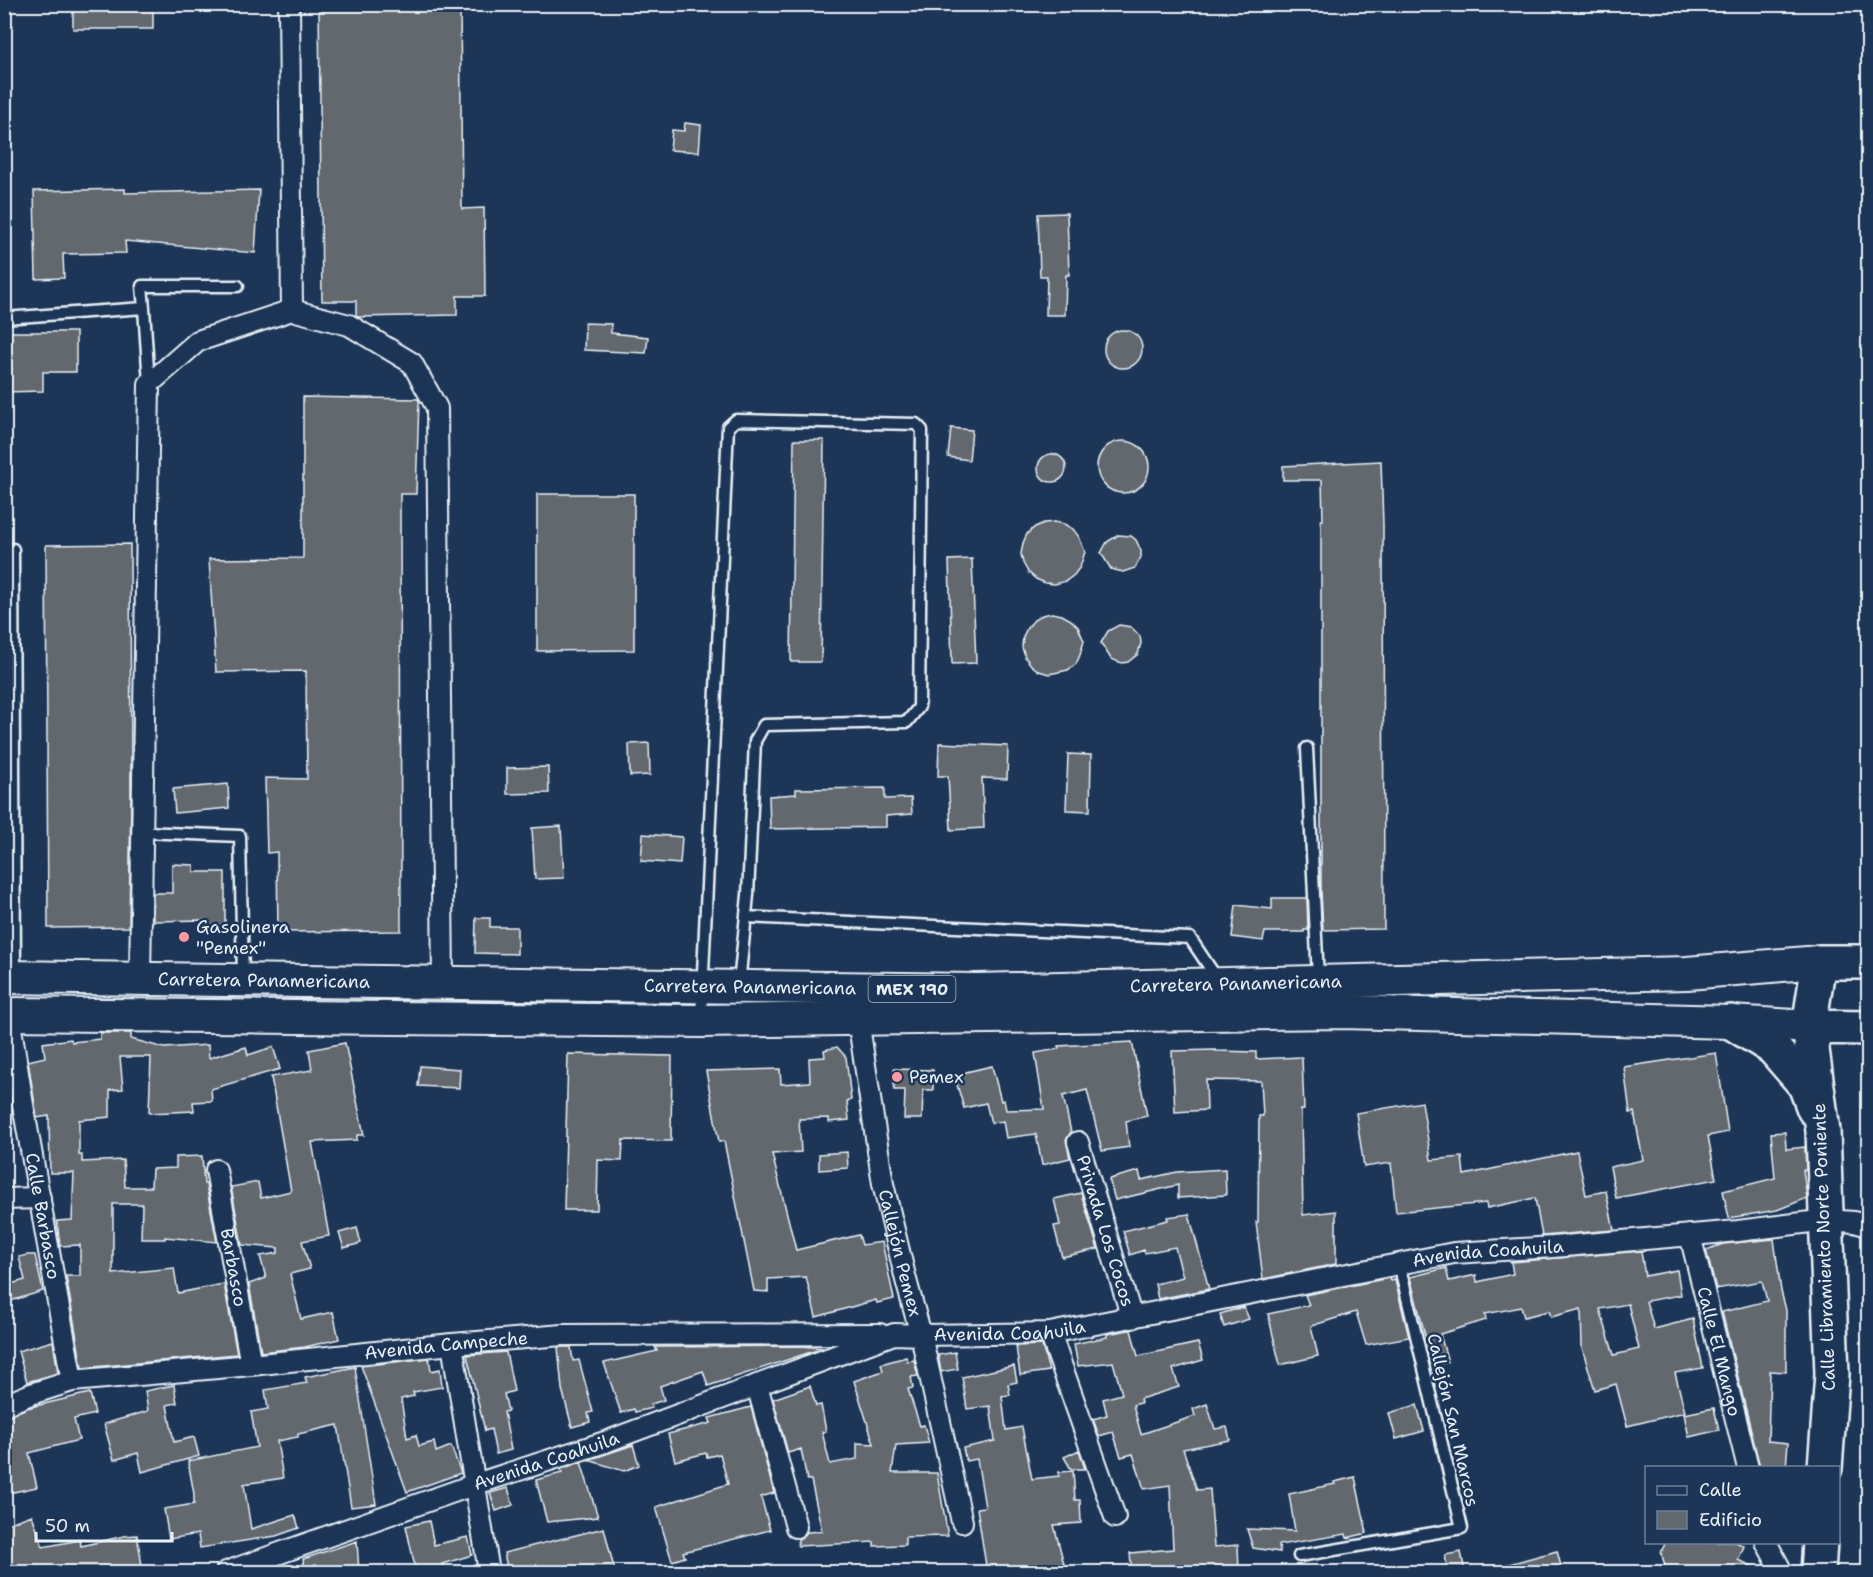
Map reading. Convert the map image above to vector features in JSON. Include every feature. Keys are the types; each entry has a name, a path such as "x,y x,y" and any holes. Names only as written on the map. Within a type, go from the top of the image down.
{"highway":[{"name":"MEX 190","path":"1819,962 1869,962"},
{"name":"Calle Libramiento Norte Poniente","path":"1819,962 1809,1027 1823,1131 1827,1220 1832,1374 1825,1466"},
{"path":"1731,1022 1773,1048 1805,1085 1823,1131"},
{"name":"MEX 190","path":"1809,1027 1869,1028"},
{"path":"1818,1572 1820,1544"}],"main road":[{"name":"Carretera Panamericana","path":"7,1015 701,1021 738,1003 976,990 1687,973 1819,962"},
{"name":"Carretera Panamericana","path":"10,977 701,987 738,1003 858,1018 1343,1012 1731,1022 1809,1027"}],"street":[{"path":"289,4 292,310"},
{"path":"140,979 149,384 198,341 292,310 349,325 412,363 437,408 443,983"},
{"name":"Calle Barbasco","path":"7,1015 72,1382"},
{"name":"Callejón Pemex","path":"858,1018 883,1184 921,1335 962,1522"},
{"name":"Privada Los Cocos","path":"1078,1142 1132,1318"},
{"name":"Barbasco","path":"216,1170 251,1365"},
{"path":"4,1199 40,1198"},
{"name":"Avenida Coahuila","path":"226,1572 476,1484 605,1442 894,1334 1050,1333 1454,1253 1690,1235 1827,1220 1854,1222 1869,1226"},
{"name":"Calle El Mango","path":"1690,1235 1748,1466"},
{"path":"1050,1333 1115,1516"},
{"name":"Avenida Campeche","path":"4,1405 72,1382 563,1335 894,1334"},
{"path":"452,1344 489,1572"},
{"path":"757,1385 796,1527"},
{"path":"1767,1544 1782,1572"}],"lane":[{"path":"149,384 142,286 238,286"},
{"path":"4,318 144,308"},
{"path":"701,1021 728,427 736,420 915,424 922,430 919,707 907,722 764,725 755,741 746,917 738,1003"},
{"path":"10,977 13,549"},
{"path":"1307,748 1318,981"},
{"path":"142,832 240,836 243,980"},
{"path":"746,917 1190,938 1220,984"},
{"name":"Callejón San Marcos","path":"1299,1556 1462,1528 1399,1264"}],"building":[{"path":"73,4 153,4 153,29 73,29"},
{"path":"319,4 460,4 462,209 484,208 485,296 457,296 457,315 358,317 356,301 322,301"},
{"path":"685,123 701,125 699,152 670,150 672,130 684,131"},
{"path":"125,189 125,193 259,190 255,253 125,241 126,253 63,254 64,278 36,279 34,191"},
{"path":"1067,213 1069,275 1066,275 1065,315 1046,315 1047,276 1040,276 1038,214"},
{"path":"585,323 611,324 611,333 648,337 646,353 584,350"},
{"path":"1123,330 1130,331 1136,336 1141,342 1141,356 1136,362 1130,367 1123,368 1116,367 1110,362 1105,356 1104,349 1105,342 1110,336 1116,331"},
{"path":"10,332 76,332 76,372 43,372 43,391 4,392 4,337 10,337"},
{"path":"303,397 418,399 419,401 416,494 400,494 401,931 278,932 277,852 267,853 265,778 307,779 306,671 216,672 209,559 303,558"},
{"path":"951,428 972,430 969,460 948,457"},
{"path":"794,440 824,440 821,662 791,662"},
{"path":"1123,441 1133,443 1141,449 1147,457 1149,467 1147,477 1141,485 1133,491 1123,493 1113,491 1105,485 1099,477 1097,467 1099,457 1105,449 1113,443"},
{"path":"1052,454 1062,458 1066,468 1062,478 1052,482 1042,478 1038,468 1042,458"},
{"path":"1381,461 1384,929 1323,930 1321,893 1322,480 1283,480 1283,466"},
{"path":"537,494 634,494 634,650 537,651"},
{"path":"1054,522 1073,529 1085,552 1080,567 1074,575 1066,581 1055,584 1036,579 1028,572 1021,554 1027,534 1044,523"},
{"path":"1118,535 1131,536 1136,540 1141,551 1141,557 1135,568 1123,572 1111,569 1101,553 1107,542"},
{"path":"130,544 129,927 48,928 46,545"},
{"path":"972,559 976,663 952,664 949,560"},
{"path":"1052,613 1071,620 1078,627 1084,641 1076,664 1068,670 1049,674 1031,665 1022,647 1027,628 1034,620"},
{"path":"1119,625 1131,627 1140,636 1141,643 1138,654 1128,662 1122,663 1111,659 1101,643 1108,631"},
{"path":"649,743 650,775 630,776 629,744"},
{"path":"939,743 1008,746 1007,779 982,778 984,828 951,830 948,776 938,776"},
{"path":"1068,754 1091,755 1090,811 1066,810"},
{"path":"548,767 549,793 507,794 507,768"},
{"path":"228,784 229,808 175,813 173,789"},
{"path":"885,788 885,799 911,798 912,814 886,816 886,827 770,829 769,796 796,794 796,789"},
{"path":"561,826 564,878 535,879 532,828"},
{"path":"643,834 682,837 680,864 641,861"},
{"path":"172,864 194,865 194,872 225,872 225,925 206,926 206,920 153,921 153,893 172,893"},
{"path":"1272,898 1307,898 1308,930 1304,932 1265,932 1263,941 1232,937 1236,905 1272,909"},
{"path":"476,918 490,918 490,927 517,927 517,954 475,953"},
{"path":"100,1033 131,1033 131,1039 164,1048 208,1045 209,1058 246,1047 248,1055 273,1047 280,1069 211,1089 212,1101 193,1102 194,1111 149,1113 151,1057 120,1057 123,1089 110,1090 110,1117 79,1120 79,1155 82,1155 82,1162 123,1160 125,1187 151,1187 152,1169 176,1168 176,1157 202,1156 204,1184 206,1184 217,1242 165,1237 165,1239 141,1239 142,1204 113,1204 113,1274 174,1268 178,1293 224,1284 237,1354 82,1368 66,1276 80,1276 80,1245 60,1246 57,1221 72,1220 74,1173 50,1173 49,1116 37,1118 28,1061 45,1057 43,1043 71,1039 72,1042 100,1039"},
{"path":"1132,1042 1147,1116 1126,1121 1129,1147 1102,1151 1087,1090 1063,1096 1071,1132 1066,1140 1070,1158 1042,1165 1036,1134 1006,1138 1003,1121 991,1123 986,1103 964,1108 957,1085 966,1072 992,1066 1001,1101 1004,1100 1006,1110 1044,1109 1035,1053 1059,1049 1058,1046"},
{"path":"345,1043 364,1135 357,1135 357,1140 312,1142 329,1236 302,1241 310,1269 290,1274 301,1319 333,1312 339,1339 305,1347 261,1352 249,1284 266,1278 260,1256 278,1253 278,1248 242,1245 231,1187 258,1182 261,1198 291,1191 271,1077 312,1070 309,1050"},
{"path":"837,1047 846,1057 851,1100 847,1101 849,1120 829,1122 829,1118 799,1119 801,1152 772,1154 796,1250 859,1235 862,1245 882,1242 894,1299 877,1303 876,1300 816,1317 806,1277 768,1279 768,1292 754,1291 724,1141 719,1142 706,1071 780,1069 781,1084 810,1082 809,1058 825,1057 824,1050"},
{"path":"1172,1051 1256,1052 1256,1059 1302,1057 1303,1215 1336,1211 1336,1264 1263,1279 1256,1222 1258,1222 1259,1116 1263,1116 1261,1081 1206,1080 1207,1110 1175,1112"},
{"path":"1716,1053 1728,1132 1708,1136 1716,1179 1616,1198 1610,1167 1643,1160 1634,1112 1630,1113 1624,1067"},
{"path":"568,1054 672,1056 671,1141 623,1140 622,1161 598,1160 597,1210 564,1210"},
{"path":"420,1066 460,1069 459,1088 418,1086"},
{"path":"894,1069 933,1070 933,1090 923,1090 922,1119 904,1119 905,1090 894,1090"},
{"path":"1422,1102 1431,1160 1462,1157 1464,1175 1577,1151 1586,1195 1606,1191 1614,1230 1542,1236 1535,1198 1487,1208 1486,1203 1396,1212 1391,1163 1364,1167 1356,1113"},
{"path":"1785,1132 1786,1149 1805,1147 1806,1170 1803,1170 1807,1198 1777,1210 1729,1218 1723,1191 1775,1178 1771,1133"},
{"path":"847,1152 848,1168 819,1170 819,1154"},
{"path":"1225,1169 1226,1195 1178,1198 1178,1185 1115,1200 1109,1179 1139,1171 1141,1180 1177,1172"},
{"path":"1081,1193 1098,1249 1062,1257 1054,1226 1060,1225 1054,1199"},
{"path":"1189,1214 1209,1289 1158,1299 1155,1284 1183,1277 1175,1247 1145,1253 1144,1250 1130,1255 1123,1231 1168,1220 1167,1217"},
{"path":"357,1228 361,1243 344,1248 339,1233"},
{"path":"1774,1239 1786,1310 1786,1372 1770,1371 1768,1441 1788,1443 1786,1466 1760,1466 1722,1312 1767,1301 1762,1281 1716,1289 1706,1250 1723,1244"},
{"path":"1641,1251 1645,1276 1677,1270 1681,1295 1646,1301 1654,1329 1693,1319 1703,1368 1675,1373 1685,1412 1627,1426 1616,1384 1595,1390 1582,1348 1581,1309 1551,1317 1549,1311 1524,1317 1521,1307 1485,1314 1486,1320 1440,1334 1448,1362 1433,1366 1410,1277 1446,1268 1449,1281 1476,1275 1477,1282 1513,1274 1511,1262","holes":["1628,1304 1639,1349 1614,1355 1600,1309"]},
{"path":"35,1255 43,1291 4,1303 4,1286 25,1280 19,1257"},
{"path":"1389,1278 1390,1281 1395,1280 1409,1337 1366,1345 1356,1312 1311,1326 1318,1356 1280,1365 1268,1314 1309,1305 1305,1295"},
{"path":"1244,1307 1249,1319 1224,1327 1220,1314"},
{"path":"1131,1330 1138,1356 1198,1343 1203,1360 1173,1369 1179,1387 1140,1399 1141,1403 1133,1405 1141,1434 1195,1416 1193,1409 1207,1404 1215,1429 1227,1427 1230,1440 1183,1449 1197,1490 1210,1489 1214,1547 1238,1545 1239,1572 1132,1572 1130,1553 1173,1549 1170,1485 1144,1489 1133,1454 1121,1457 1113,1432 1099,1436 1093,1419 1107,1415 1103,1399 1122,1394 1113,1362 1078,1366 1074,1344 1107,1337 1107,1334"},
{"path":"53,1341 58,1373 27,1382 18,1351"},
{"path":"1042,1345 1049,1371 1020,1375 1016,1346"},
{"path":"800,1346 823,1348 708,1386 703,1371 660,1386 664,1400 651,1404 652,1408 635,1412 634,1409 621,1413 604,1363 657,1351 655,1347"},
{"path":"558,1347 571,1347 573,1361 579,1360 593,1412 588,1413 590,1422 572,1427 562,1389"},
{"path":"506,1352 514,1391 504,1394 508,1411 504,1412 511,1450 496,1454 491,1429 485,1431 467,1355"},
{"path":"955,1352 958,1369 941,1372 938,1355"},
{"path":"906,1357 907,1361 914,1360 918,1376 911,1377 913,1388 908,1389 920,1426 924,1425 929,1443 896,1445 892,1473 937,1473 948,1536 905,1537 905,1545 874,1546 874,1542 798,1546 798,1539 807,1532 822,1531 811,1480 807,1480 801,1449 788,1453 773,1399 810,1386 816,1406 821,1405 826,1431 822,1432 830,1464 857,1459 857,1443 874,1444 854,1381 883,1371 881,1364"},
{"path":"429,1358 431,1371 440,1369 442,1387 413,1392 414,1396 401,1399 407,1438 416,1435 419,1446 434,1442 436,1452 451,1446 461,1473 407,1492 361,1366"},
{"path":"1014,1366 1017,1382 1008,1384 1010,1395 1002,1396 1006,1430 1022,1427 1032,1479 1059,1476 1059,1472 1073,1471 1075,1500 1080,1500 1081,1523 1054,1525 1066,1572 987,1572 977,1508 985,1507 977,1459 966,1461 963,1448 995,1441 990,1406 967,1409 962,1377"},
{"path":"355,1367 376,1504 351,1507 338,1425 277,1441 283,1478 244,1484 251,1529 295,1515 299,1528 276,1536 200,1548 198,1534 169,1539 164,1509 194,1504 188,1461 257,1447 251,1412 268,1409 265,1390 307,1383 305,1377"},
{"path":"174,1385 177,1403 167,1405 174,1442 194,1437 199,1456 142,1472 138,1453 114,1460 104,1424 148,1411 145,1391"},
{"path":"90,1393 95,1414 74,1419 79,1440 29,1453 37,1487 4,1494 4,1435 11,1433 6,1417 27,1408"},
{"path":"1417,1405 1424,1431 1396,1439 1389,1413"},
{"path":"751,1407 774,1493 761,1497 770,1530 683,1552 685,1557 672,1561 656,1507 728,1484 720,1454 707,1457 706,1453 675,1461 668,1434 711,1423 709,1418"},
{"path":"1714,1408 1719,1430 1689,1437 1684,1414"},
{"path":"633,1445 639,1465 624,1471 588,1460"},
{"path":"1079,1450 1085,1469 1071,1469 1064,1457"},
{"path":"581,1462 598,1517 547,1522 536,1480 562,1473 561,1469"},
{"path":"1355,1477 1367,1533 1347,1538 1346,1534 1279,1545 1280,1552 1253,1548 1247,1529 1295,1531 1289,1494"},
{"path":"508,1488 513,1505 496,1511 490,1493"},
{"path":"32,1515 43,1547 80,1540 81,1546 137,1535 143,1572 4,1572 4,1554 10,1552 4,1535 4,1525"},
{"path":"429,1521 434,1545 468,1537 472,1555 442,1564 445,1572 416,1572 406,1526"},
{"path":"604,1528 615,1572 508,1572 504,1553"},
{"path":"357,1541 359,1572 305,1572 303,1559"},
{"path":"1665,1544 1740,1544 1744,1546 1738,1560 1766,1572 1667,1572 1661,1552"},
{"path":"1557,1551 1561,1566 1538,1572 1495,1572 1494,1568"},
{"path":"1461,1552 1465,1572 1448,1572 1445,1555"}],"place":[{"name":"Gasolinera \"Pemex\"","path":"184,937"},
{"name":"Pemex","path":"897,1077"}]}
